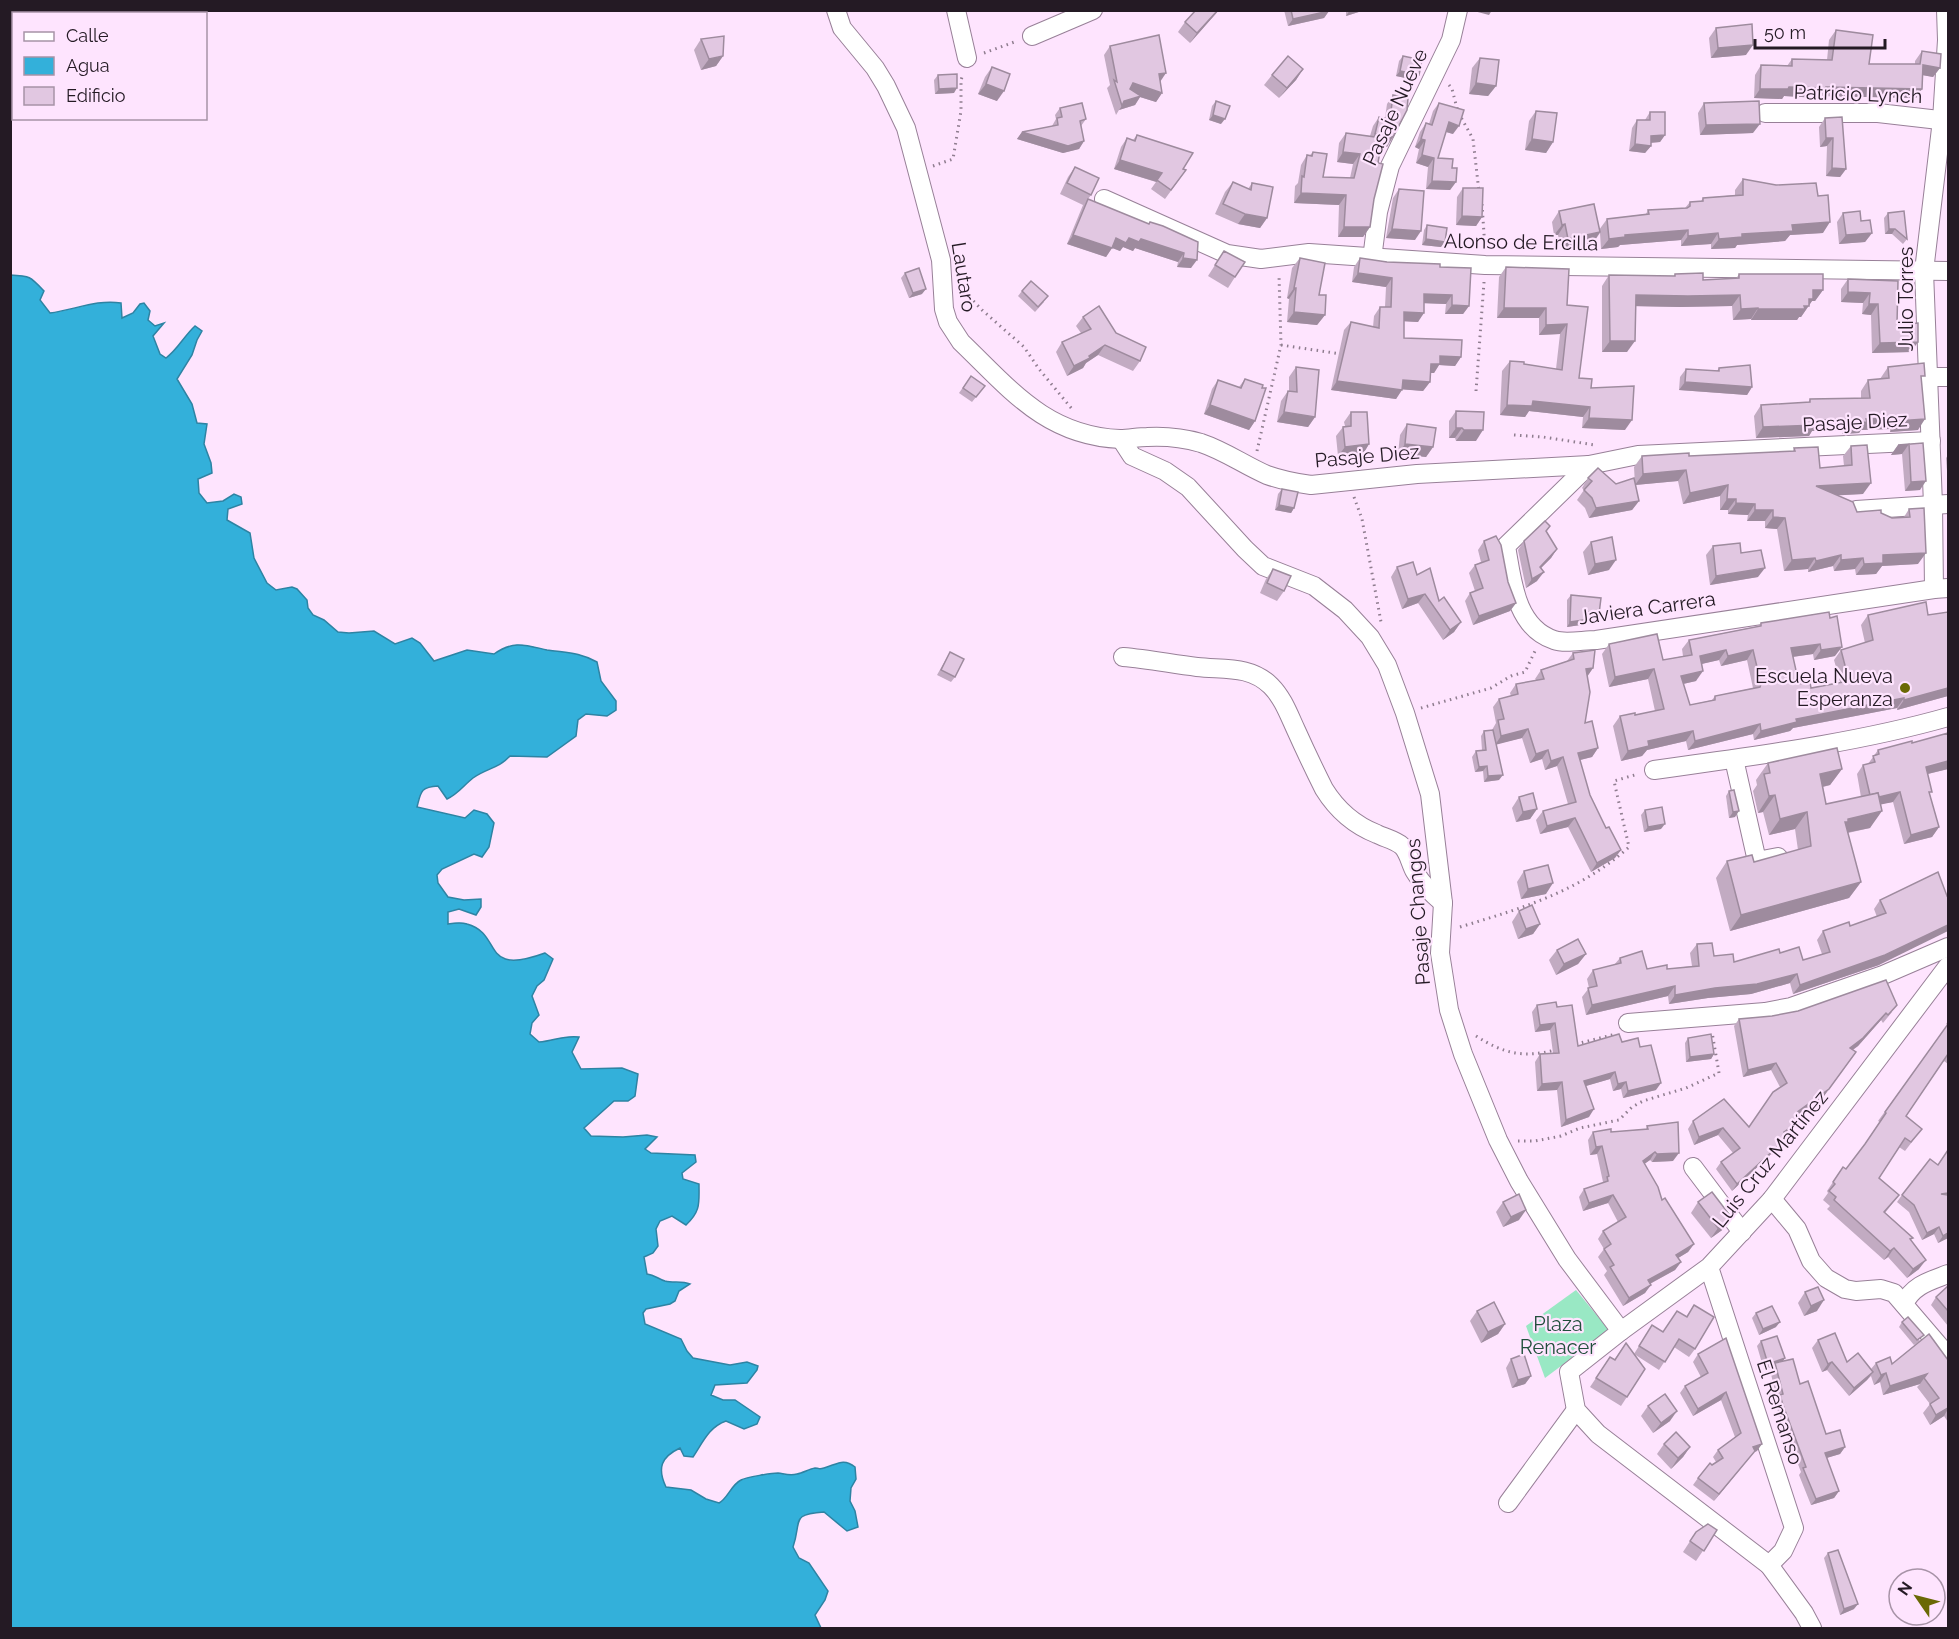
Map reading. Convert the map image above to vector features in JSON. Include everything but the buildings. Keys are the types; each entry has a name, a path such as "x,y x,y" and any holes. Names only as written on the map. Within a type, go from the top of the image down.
{"street":[{"name":"Lautaro","path":"836,10 842,28 874,68 897,106 913,150 941,260 944,309 948,322 961,342 1028,406 1047,418 1082,433 1121,439"},
{"path":"956,10 968,58"},
{"path":"1032,36 1093,10"},
{"name":"Pasaje Nueve","path":"1372,259 1378,212 1390,166 1451,40 1458,10"},
{"name":"Julio Torres","path":"1941,589 1941,505 1931,441 1924,271 1945,121 1946,10"},
{"name":"Patricio Lynch","path":"1765,113 1878,113 1945,121"},
{"name":"Alonso de Ercilla","path":"1104,199 1227,254 1253,258 1278,258 1309,253 1485,265 1948,271"},
{"path":"1929,376 1948,377"},
{"name":"Pasaje Diez","path":"1121,439 1146,437 1181,439 1219,449 1281,480 1327,484 1417,474 1589,465 1638,455 1931,441"},
{"name":"Pasaje Changos","path":"1121,439 1132,456 1165,471 1188,487 1263,566 1314,586 1345,610 1364,630 1387,665 1405,713 1430,794 1443,903 1440,954 1449,1010 1463,1054 1498,1140 1519,1181 1548,1231 1593,1296 1621,1331"},
{"path":"1542,634 1524,615 1515,595 1506,546 1589,465"},
{"path":"1856,510 1941,505"},
{"name":"Javiera Carrera","path":"1542,634 1556,641 1596,640 1941,589"},
{"path":"1123,657 1197,667 1234,668 1263,679 1272,686 1284,703 1331,800 1361,827 1401,845 1422,883 1443,903"},
{"path":"1654,770 1792,750 1915,727 1948,717"},
{"path":"1734,759 1757,861 1785,855"},
{"path":"1628,1023 1765,1012 1791,1007 1884,975 1948,947"},
{"name":"Luis Cruz Martínez","path":"1576,1410 1569,1372 1708,1267 1742,1232 1772,1199 1948,966"},
{"path":"1693,1167 1742,1232"},
{"path":"1772,1199 1797,1229 1811,1261 1826,1278 1845,1289 1887,1290 1894,1293 1948,1356"},
{"name":"El Remanso","path":"1708,1267 1794,1528 1783,1551 1769,1565"},
{"path":"1904,1304 1912,1291 1920,1285 1948,1274"},
{"path":"1508,1503 1576,1410 1598,1434 1769,1565 1804,1613 1812,1629"}],"path":[{"path":"917,172 953,159 961,111 961,80 968,58 1032,36"},
{"path":"1437,68 1452,89 1458,112 1473,139 1480,193"},
{"path":"1476,391 1485,265 1482,204"},
{"path":"1253,468 1281,345 1278,258"},
{"path":"959,286 1024,347 1076,414"},
{"path":"1281,345 1346,355"},
{"path":"1514,435 1543,436 1596,445"},
{"path":"1348,482 1362,519 1382,630"},
{"path":"1405,713 1491,688 1511,676 1525,672 1542,634"},
{"path":"1457,928 1533,905 1579,883 1617,858 1629,847 1614,781 1654,770"},
{"path":"1498,1140 1535,1141 1619,1119 1643,1101 1686,1088 1719,1073 1709,1016"},
{"path":"1575,1045 1616,1034 1628,1023"},
{"path":"1472,1034 1501,1049 1517,1053 1534,1055 1564,1047"}],"green space":[{"name":"Plaza Renacer","path":"1576,1290 1609,1330 1545,1378 1526,1326"}],"water":[{"path":"10,275 26,277 36,282 44,291 40,300 50,313 112,302 121,303 122,318 133,313 140,304 144,303 150,311 148,320 155,326 164,323 153,336 160,354 166,358 195,326 202,331 192,355 177,379 192,404 197,423 207,424 204,444 212,473 198,479 199,493 207,503 223,501 234,494 241,497 242,504 228,509 227,520 250,533 254,558 267,583 276,590 292,587 297,589 307,600 308,608 313,615 324,620 338,632 374,631 395,644 412,638 420,643 434,661 467,650 494,654 508,647 520,645 579,655 597,662 601,681 616,701 616,710 607,716 586,714 578,720 576,736 547,757 510,756 501,764 473,778 447,799 438,786 424,789 417,807 465,818 474,810 487,814 494,823 489,847 482,857 474,854 442,869 437,875 438,883 448,897 464,900 481,899 481,907 476,915 459,909 448,912 448,924 465,923 478,929 501,957 510,960 545,953 553,959 544,980 537,986 532,996 539,1015 532,1023 530,1034 539,1042 579,1037 572,1052 581,1069 622,1068 638,1074 635,1096 628,1101 614,1101 584,1128 591,1136 647,1135 657,1137 645,1149 651,1153 695,1155 696,1162 682,1173 683,1179 699,1184 697,1211 686,1225 672,1216 660,1221 656,1229 658,1246 653,1253 644,1257 647,1274 665,1281 690,1284 679,1291 675,1301 670,1304 646,1309 643,1313 645,1324 681,1339 693,1358 730,1365 747,1362 758,1366 747,1383 715,1385 711,1395 723,1400 735,1400 760,1417 757,1424 744,1429 726,1421 720,1424 707,1436 693,1457 684,1456 680,1448 674,1451 662,1464 661,1469 666,1487 691,1490 706,1499 719,1503 738,1482 748,1478 775,1473 794,1475 843,1462 855,1467 856,1479 851,1488 850,1501 855,1511 858,1527 847,1531 824,1512 806,1515 799,1520 793,1547 799,1558 809,1563 828,1591 815,1615 821,1628 11,1628"}],"place":[{"name":"Escuela Nueva Esperanza","path":"1905,688"}]}
